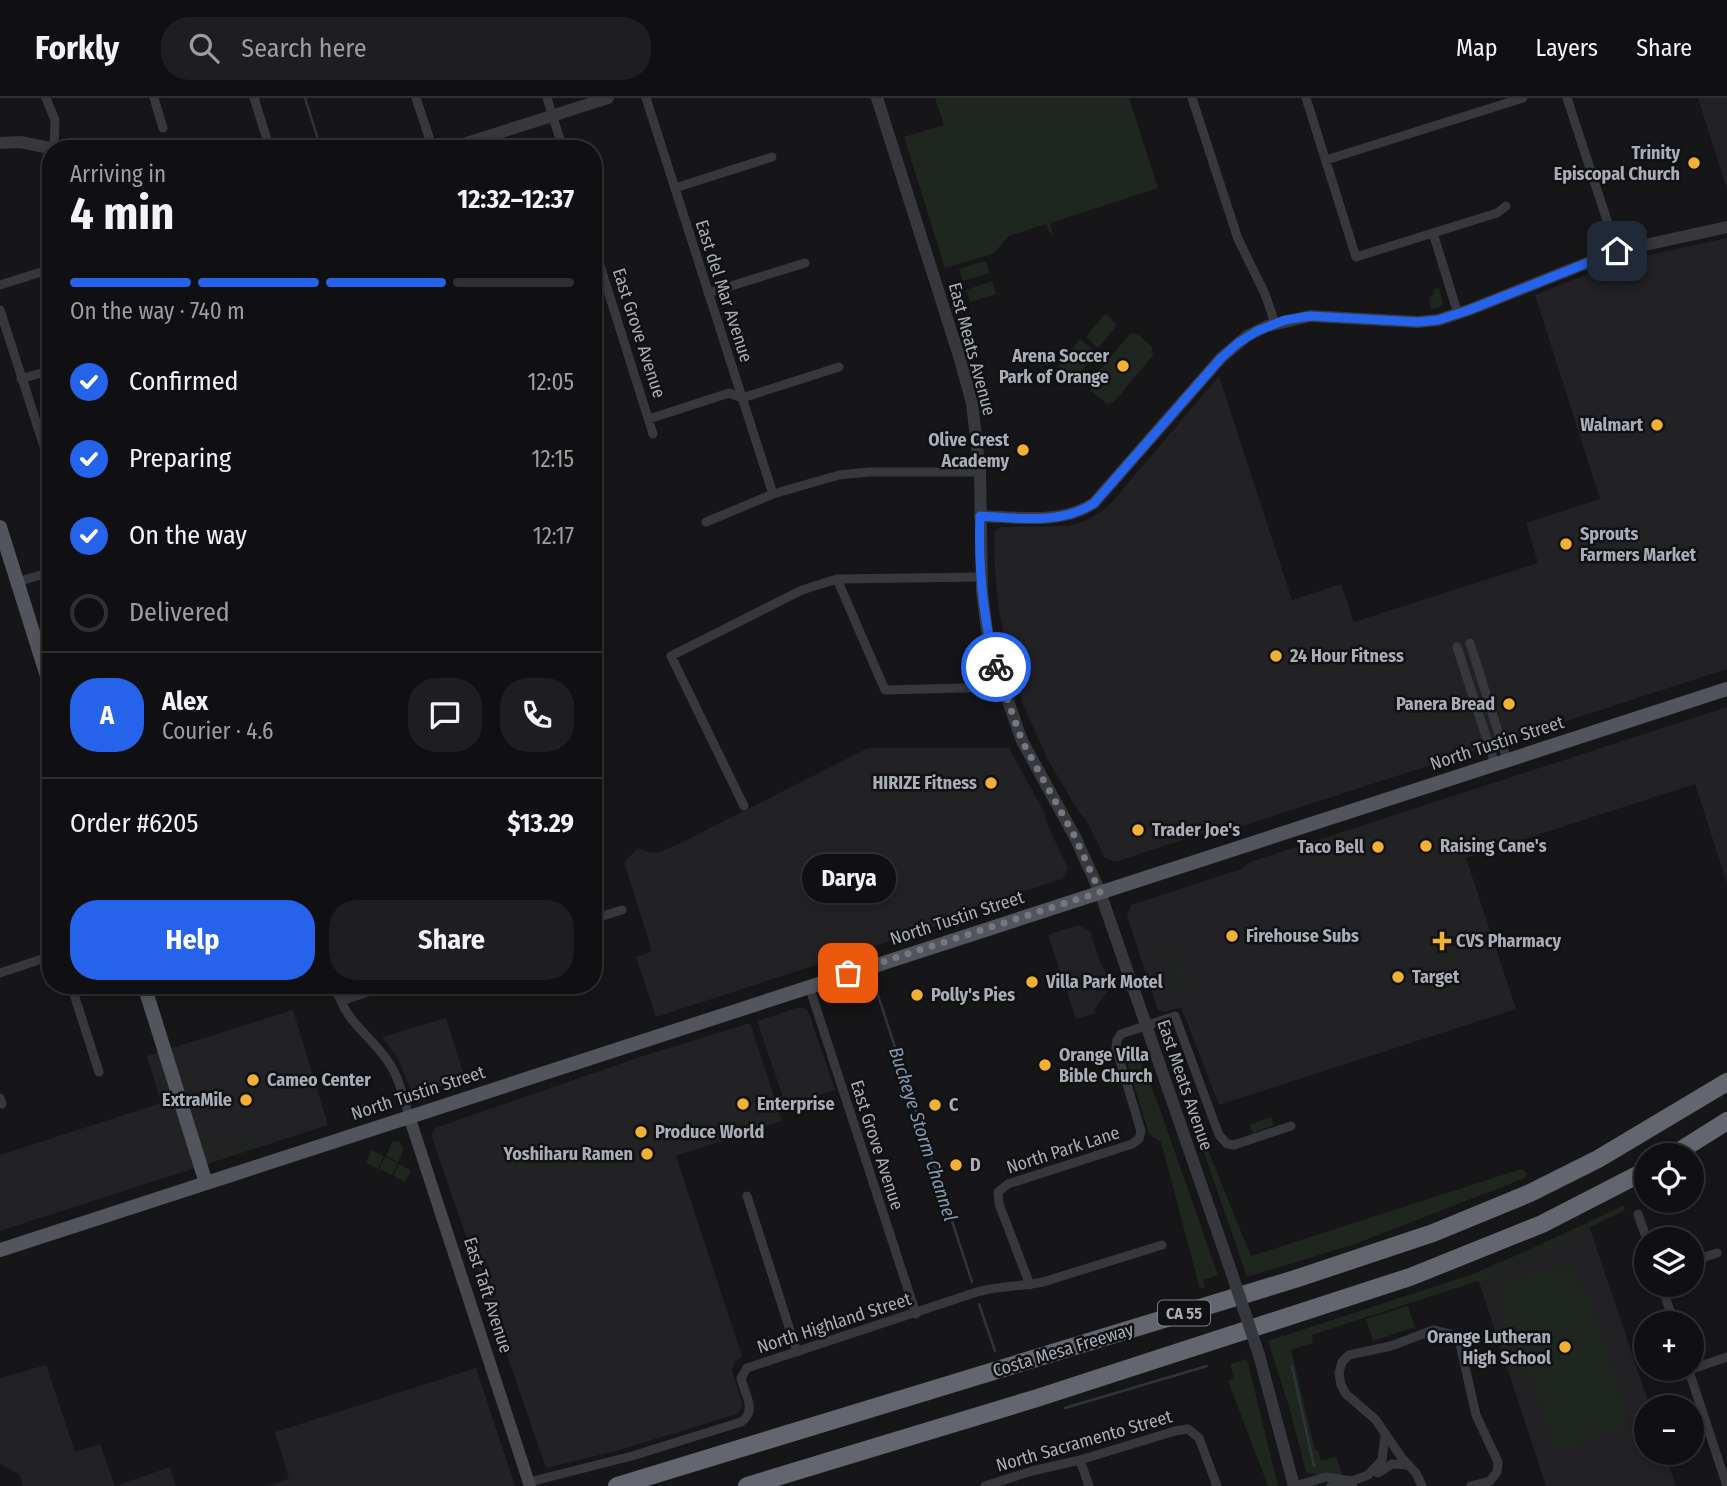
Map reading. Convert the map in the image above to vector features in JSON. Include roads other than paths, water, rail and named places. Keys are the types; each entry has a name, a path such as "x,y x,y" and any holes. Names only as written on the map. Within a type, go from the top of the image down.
{"highway":[{"name":"Costa Mesa Freeway","path":"617,1486 1282,1283 1433,1233 1530,1193 1587,1165 1727,1082"},
{"path":"1692,1143 1727,1121"},
{"name":"Costa Mesa Freeway","path":"747,1486 1034,1399 1410,1277 1542,1224 1634,1177"}],"main road":[{"path":"0,527 42,661"},
{"name":"North Tustin Street","path":"0,1250 1727,689"},
{"path":"147,994 206,1183"},
{"name":"East Taft Avenue","path":"409,1116 530,1484"}],"street":[{"path":"46,98 55,120 55,140"},
{"path":"154,98 163,128"},
{"path":"254,98 267,140"},
{"path":"416,98 430,140"},
{"path":"547,98 561,140"},
{"path":"482,140 608,98"},
{"name":"East del Mar Avenue","path":"646,98 772,494"},
{"name":"East Meats Avenue","path":"877,98 966,379 976,426 980,472 981,577 987,631 1002,687 1022,741 1075,837 1100,892 1259,1355 1294,1486"},
{"path":"1192,98 1234,229 1265,294 1275,323"},
{"path":"1306,98 1356,257 1497,213 1506,206"},
{"path":"1325,160 1522,98"},
{"path":"1567,98 1617,251"},
{"path":"0,143 20,142 42,146"},
{"path":"675,188 772,157"},
{"path":"980,516 1054,517 1076,513 1089,507 1107,492 1221,358 1247,336 1275,323 1317,316 1423,322 1458,314 1617,251 1727,227"},
{"path":"1433,233 1458,314"},
{"path":"708,293 805,262"},
{"name":"East Grove Avenue","path":"602,271 653,434"},
{"path":"0,285 42,272"},
{"path":"0,310 42,441"},
{"path":"649,419 729,393 742,398 839,367"},
{"path":"21,379 42,373"},
{"path":"706,522 772,494 855,472 980,472"},
{"path":"17,582 42,575"},
{"path":"744,806 671,656 802,590 837,579 981,577"},
{"path":"837,579 885,690 1002,687"},
{"path":"1469,643 1501,762"},
{"path":"1457,647 1501,762"},
{"path":"602,916 622,910"},
{"path":"0,973 42,959"},
{"name":"East Grove Avenue","path":"809,986 916,1314"},
{"path":"74,994 99,1072"},
{"path":"338,994 357,1028 391,1066 409,1116"},
{"path":"341,1001 362,994"},
{"name":"North Park Lane","path":"1030,1285 999,1204 998,1192 1001,1188 1132,1144 1139,1139 1139,1125 1116,1043 1121,1034 1175,1016 1222,1141 1234,1145 1291,1126"},
{"path":"747,1196 797,1352"},
{"path":"1638,1214 1642,1227"},
{"name":"North Highland Street","path":"530,1484 741,1422 750,1412 741,1382 744,1370 994,1287 1030,1285 1162,1245"},
{"path":"1704,1257 1717,1253"},
{"path":"1422,1486 1416,1473 1372,1415 1343,1390 1339,1373 1342,1362 1354,1353 1391,1346 1429,1330 1453,1336 1462,1348 1476,1415 1498,1465 1490,1481 1471,1486"},
{"path":"1704,1364 1727,1357"},
{"path":"1693,1381 1723,1464 1727,1486"},
{"name":"North Sacramento Street","path":"987,1486 1175,1430 1192,1430 1201,1444 1217,1486"},
{"path":"1294,1486 1326,1477 1352,1481 1368,1475 1382,1460 1385,1434"},
{"path":"1080,1460 1089,1486"},
{"path":"1331,1486 1358,1485 1373,1478 1387,1466 1408,1465"}],"waterway":[{"name":"Buckeye Storm Channel","path":"305,98 318,140"},
{"name":"Buckeye Storm Channel","path":"875,986 972,1282"},
{"name":"Buckeye Storm Channel","path":"979,1304 995,1351"},
{"name":"Buckeye Storm Channel","path":"1065,1408 1207,1366"},
{"name":"Buckeye Storm Channel","path":"1292,1366 1314,1466"}],"place":[{"name":"Trinity Episcopal Church","path":"1694,163"},
{"name":"Arena Soccer Park of Orange","path":"1123,366"},
{"name":"Walmart","path":"1657,425"},
{"name":"Olive Crest Academy","path":"1023,450"},
{"name":"Sprouts Farmers Market","path":"1566,544"},
{"name":"24 Hour Fitness","path":"1276,656"},
{"name":"Panera Bread","path":"1509,704"},
{"name":"HIRIZE Fitness","path":"991,783"},
{"name":"Trader Joe's","path":"1138,830"},
{"name":"Raising Cane's","path":"1426,846"},
{"name":"Taco Bell","path":"1378,847"},
{"name":"Firehouse Subs","path":"1232,936"},
{"name":"CVS Pharmacy","path":"1442,941"},
{"name":"Darya","path":"848,973"},
{"name":"Target","path":"1398,977"},
{"name":"Villa Park Motel","path":"1032,982"},
{"name":"Polly's Pies","path":"917,995"},
{"name":"Orange Villa Bible Church","path":"1045,1065"},
{"name":"Cameo Center","path":"253,1080"},
{"name":"ExtraMile","path":"246,1100"},
{"name":"Enterprise","path":"743,1104"},
{"name":"C","path":"935,1105"},
{"name":"Produce World","path":"641,1132"},
{"name":"Yoshiharu Ramen","path":"647,1154"},
{"name":"D","path":"956,1165"},
{"name":"Orange Lutheran High School","path":"1565,1347"}]}
